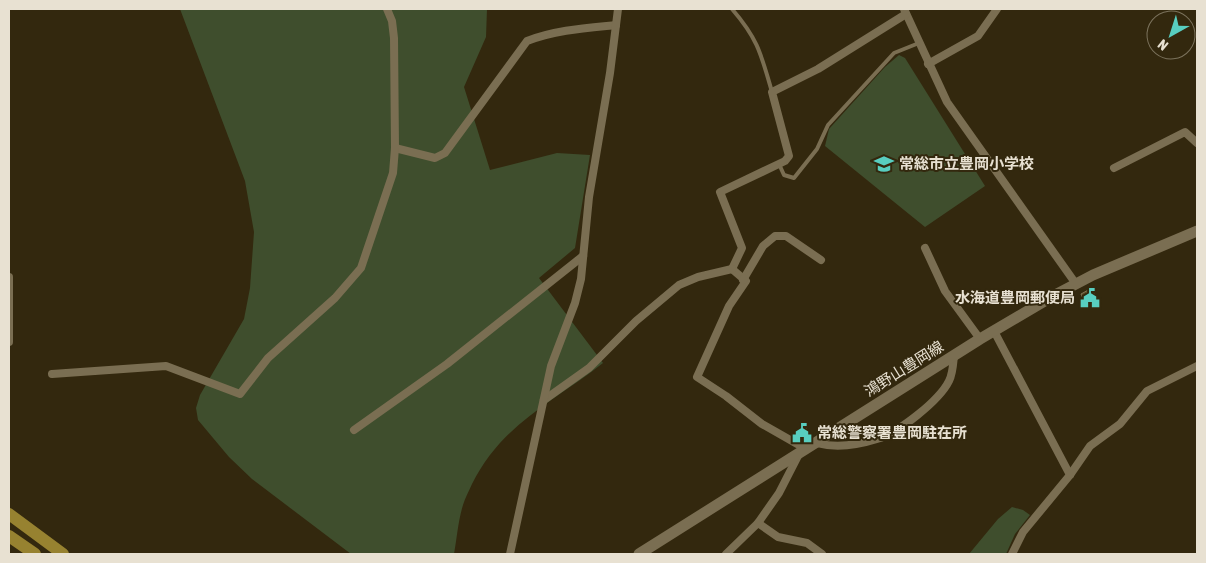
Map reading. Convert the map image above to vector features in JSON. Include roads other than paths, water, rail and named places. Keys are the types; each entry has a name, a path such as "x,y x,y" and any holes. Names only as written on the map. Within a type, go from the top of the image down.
{"highway":[{"path":"14,518 63,554"},
{"path":"14,518 70,554"},
{"path":"9,536 32,552"}],"main road":[{"name":"鴻野山豊岡線","path":"640,554 980,339 1076,284 1197,231"}],"street":[{"path":"52,374 166,366 240,394 268,358 336,298 361,268 393,173 395,148 394,38 392,21 387,9"},
{"path":"510,554 551,366 575,303 618,9"},
{"path":"928,64 978,36 997,9"},
{"path":"732,269 742,248 720,192 779,164 789,156 772,92 818,69 905,11 947,102 1076,284"},
{"path":"395,148 435,158 445,153 527,41 540,36 569,30 616,24"},
{"path":"1114,168 1185,132 1197,143"},
{"path":"821,260 786,236 776,236 763,246 744,280 746,282 729,306 697,377 726,396 762,424 807,448 852,444 878,439 890,434 923,410 943,390 953,371 954,355"},
{"path":"925,248 945,292 980,339"},
{"path":"354,430 447,364 583,256"},
{"path":"544,400 589,368 643,315 679,285 698,277 732,269"},
{"path":"732,269 744,280"},
{"path":"9,277 9,342"},
{"path":"994,331 1070,475"},
{"path":"1012,554 1023,532 1070,475 1090,446 1120,424 1147,391 1197,366"},
{"path":"726,554 758,523 807,448"},
{"path":"758,523 778,536 807,543 822,554"}],"lane":[{"path":"732,9 747,26 759,47 772,92"},
{"path":"779,164 784,175 794,178 817,149 828,125 887,60 894,53 919,43"}],"place":[{"name":"常総市立豊岡小学校","path":"884,164"},
{"name":"水海道豊岡郵便局","path":"1090,298"},
{"name":"常総警察署豊岡駐在所","path":"802,433"}]}
